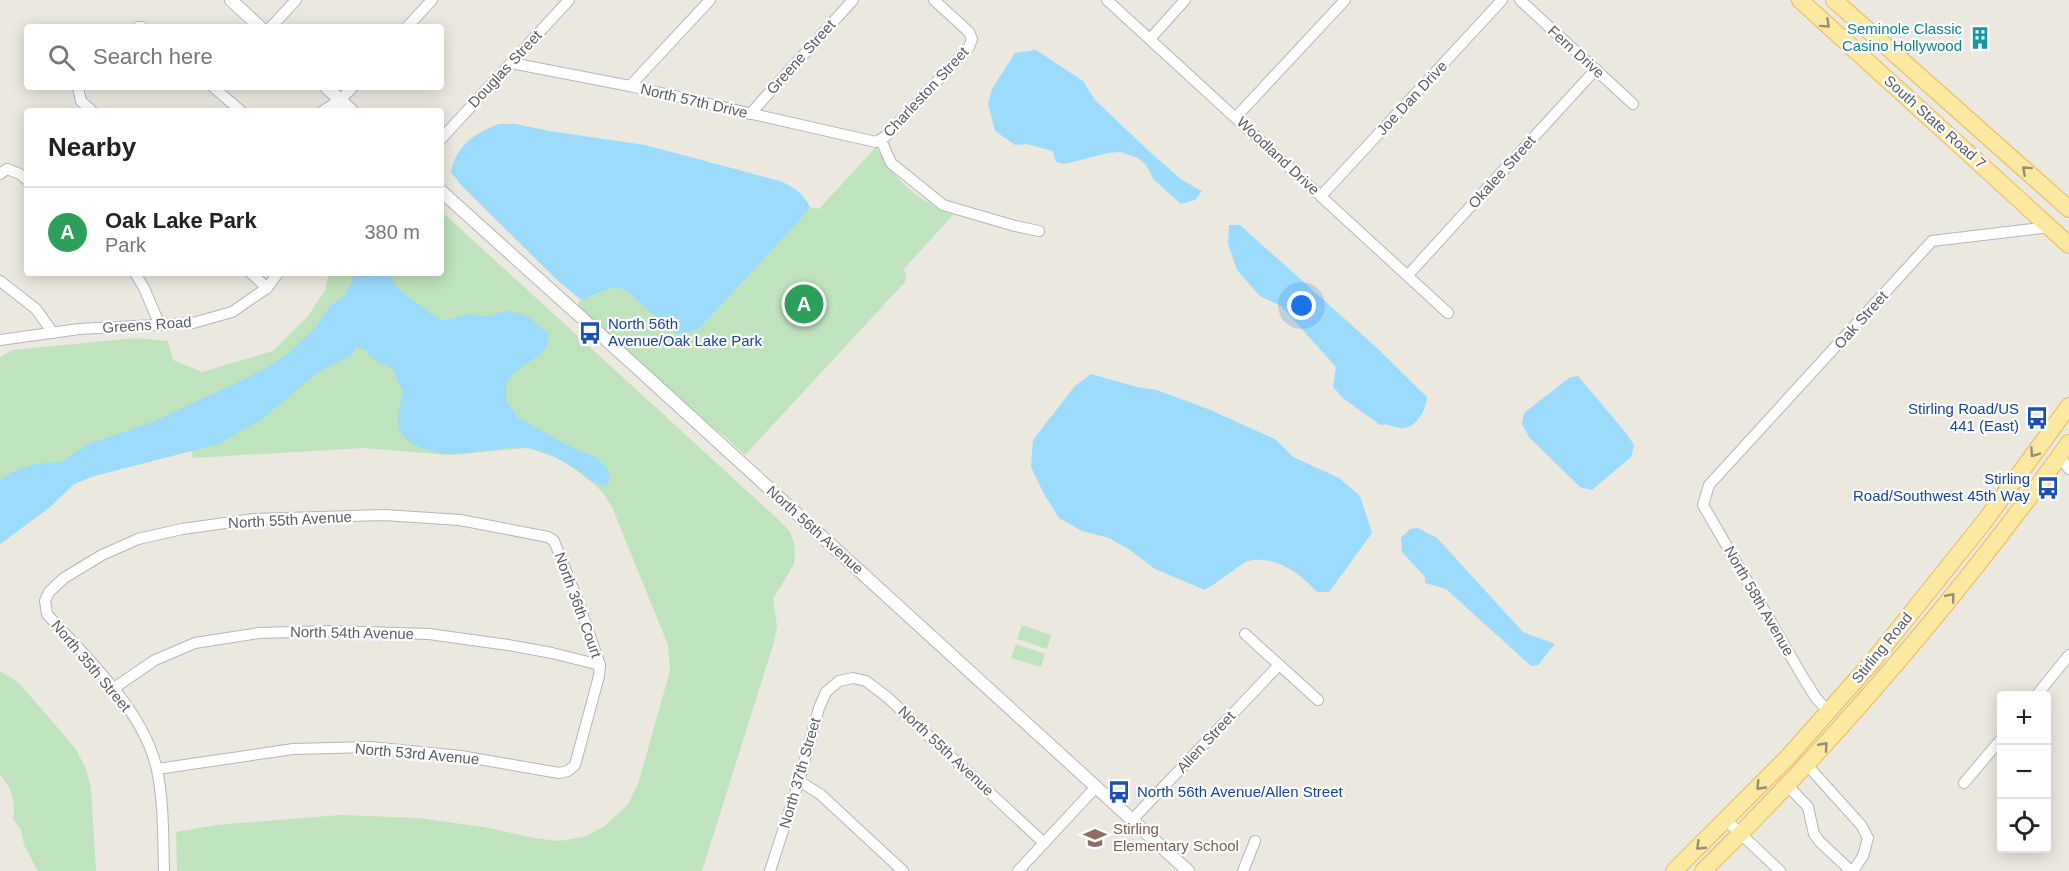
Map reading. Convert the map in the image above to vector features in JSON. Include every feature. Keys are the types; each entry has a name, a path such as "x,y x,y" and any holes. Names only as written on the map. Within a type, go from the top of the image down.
{"main road":[{"name":"South State Road 7","path":"1800,0 2069,245"},
{"name":"South State Road 7","path":"1834,0 2069,209"},
{"path":"1909,99 1927,103 1945,98"},
{"name":"Stirling Road","path":"1674,871 1788,757 1872,662 1992,511 2069,406"},
{"name":"Stirling Road","path":"1703,871 1807,765 1866,700 2066,456"},
{"path":"1992,511 1998,522 1992,545"}],"street":[{"path":"231,0 257,24"},
{"path":"275,24 296,0"},
{"path":"410,24 432,0"},
{"name":"Douglas Street","path":"444,136 569,0"},
{"path":"630,86 710,0"},
{"name":"Greene Street","path":"750,114 853,0"},
{"name":"Charleston Street","path":"878,141 886,136 969,47 972,39 969,32 934,0"},
{"name":"Woodland Drive","path":"1107,0 1448,313"},
{"path":"1150,39 1185,0"},
{"path":"1236,117 1345,0"},
{"name":"Joe Dan Drive","path":"1321,196 1502,0"},
{"name":"Fern Drive","path":"1520,0 1633,104"},
{"name":"North 57th Drive","path":"511,63 630,86 878,141"},
{"name":"Okalee Street","path":"1408,275 1596,69"},
{"path":"79,90 81,102 88,108"},
{"path":"216,90 237,108"},
{"path":"328,90 337,106 350,90"},
{"path":"878,141 891,163 943,205 1039,231"},
{"path":"0,174 7,169 24,177"},
{"name":"North 56th Avenue","path":"444,194 1188,871"},
{"name":"Oak Street","path":"1709,485 1932,241 2050,227"},
{"path":"137,276 159,323"},
{"path":"254,276 267,288"},
{"name":"Greens Road","path":"0,340 159,323 193,323 232,312 267,288 276,276"},
{"path":"0,281 36,309 53,333"},
{"name":"North 58th Avenue","path":"1709,485 1703,505 1810,690 1828,712"},
{"name":"North 55th Avenue","path":"45,601 49,592 64,578 102,555 138,539 182,529 254,519 384,515 460,520 548,537 554,541"},
{"name":"North 36th Court","path":"554,541 600,665 600,676 575,765 568,771"},
{"name":"North 35th Street","path":"45,601 47,614 114,688 142,728 157,769 162,802 164,871"},
{"name":"North 54th Avenue","path":"114,688 155,660 195,643 259,633 331,631 429,634 552,653 600,665"},
{"path":"1245,634 1318,700"},
{"path":"2040,691 2069,655"},
{"name":"Allen Street","path":"1133,819 1279,665"},
{"name":"North 55th Avenue","path":"839,681 853,678 866,681 887,697 1044,843"},
{"name":"North 37th Street","path":"770,871 799,781 819,708 826,692 839,681"},
{"path":"1964,783 1997,743"},
{"name":"North 53rd Avenue","path":"157,769 293,749 370,747 461,756 559,773 568,771"},
{"path":"1787,785 1808,807 1814,834 1820,842 1852,871 1863,856 1868,838 1861,825 1807,765"},
{"path":"799,781 820,794 903,871"},
{"path":"1018,871 1096,787"},
{"path":"1726,820 1780,871"},
{"path":"1243,871 1255,842"}],"green space":[{"path":"876,147 890,169 908,188 930,204 953,215 903,270 906,274 905,282 745,455 727,438 678,401 575,307 581,300 614,287 627,291 671,331 698,330 810,207 819,209"},
{"path":"444,214 790,532 794,543 794,564 773,599 777,626 774,642 702,871 177,871 176,832 216,825 340,815 418,818 559,841 584,837 605,826 628,804 638,784 670,671 668,645 612,507 604,494 576,470 556,457 527,448 448,455 364,448 193,458 192,451 94,476 74,484 50,507 0,544 0,357 12,350 136,338 168,341 173,360 202,372 273,351 308,316 325,290 328,276 444,276"},
{"path":"1022,625 1051,635 1047,649 1017,639"},
{"path":"1016,644 1045,654 1041,667 1011,658"},
{"path":"0,671 19,683 76,749 86,769 91,788 96,871 38,871 24,845 21,830 13,819 12,795 0,774"}],"water":[{"path":"1036,50 1083,81 1095,100 1150,152 1182,180 1202,191 1195,200 1181,204 1154,180 1146,165 1138,158 1120,152 1065,164 1056,162 1053,151 1027,144 1015,145 995,131 988,104 992,89 1015,53"},
{"path":"499,124 516,124 645,145 780,181 798,191 810,207 698,330 677,334 627,291 614,287 581,300 557,280 461,185 451,172 457,154 475,136"},
{"path":"1229,225 1240,225 1376,347 1427,397 1422,413 1415,423 1405,428 1380,425 1343,398 1333,387 1336,367 1281,306 1260,296 1237,270 1228,244"},
{"path":"352,276 391,276 397,288 438,319 445,320 470,314 491,316 507,310 529,317 548,334 548,341 542,352 512,375 506,384 506,400 518,418 571,447 597,458 609,470 610,481 604,486 600,485 559,459 533,449 512,448 458,454 431,451 408,441 400,431 398,422 403,391 394,370 376,361 366,350 356,347 352,355 318,372 261,420 218,444 94,476 74,484 50,507 0,544 0,480 12,472 35,464 62,462 84,446 155,421 253,375 284,357 316,327 329,307 345,295 353,279"},
{"path":"1091,374 1157,390 1208,409 1275,439 1293,457 1339,478 1360,496 1372,533 1329,592 1317,592 1287,567 1258,560 1248,561 1205,590 1155,569 1109,538 1082,531 1059,518 1031,467 1033,440 1075,386"},
{"path":"1578,376 1634,445 1631,457 1592,490 1580,487 1529,437 1522,424 1524,413 1569,378"},
{"path":"1418,528 1437,538 1523,632 1555,644 1538,665 1531,666 1446,589 1425,583 1425,577 1402,552 1401,538 1410,529"}],"place":[{"name":"Seminole Classic Casino Hollywood","path":"1980,38"},
{"name":"Oak Lake Park","path":"804,304"},
{"name":"North 56th Avenue/Oak Lake Park","path":"590,333"},
{"name":"Stirling Road/US 441 (East)","path":"2037,418"},
{"name":"Stirling Road/Southwest 45th Way","path":"2048,488"},
{"name":"North 56th Avenue/Allen Street","path":"1119,792"},
{"name":"Stirling Elementary School","path":"1095,838"}]}
